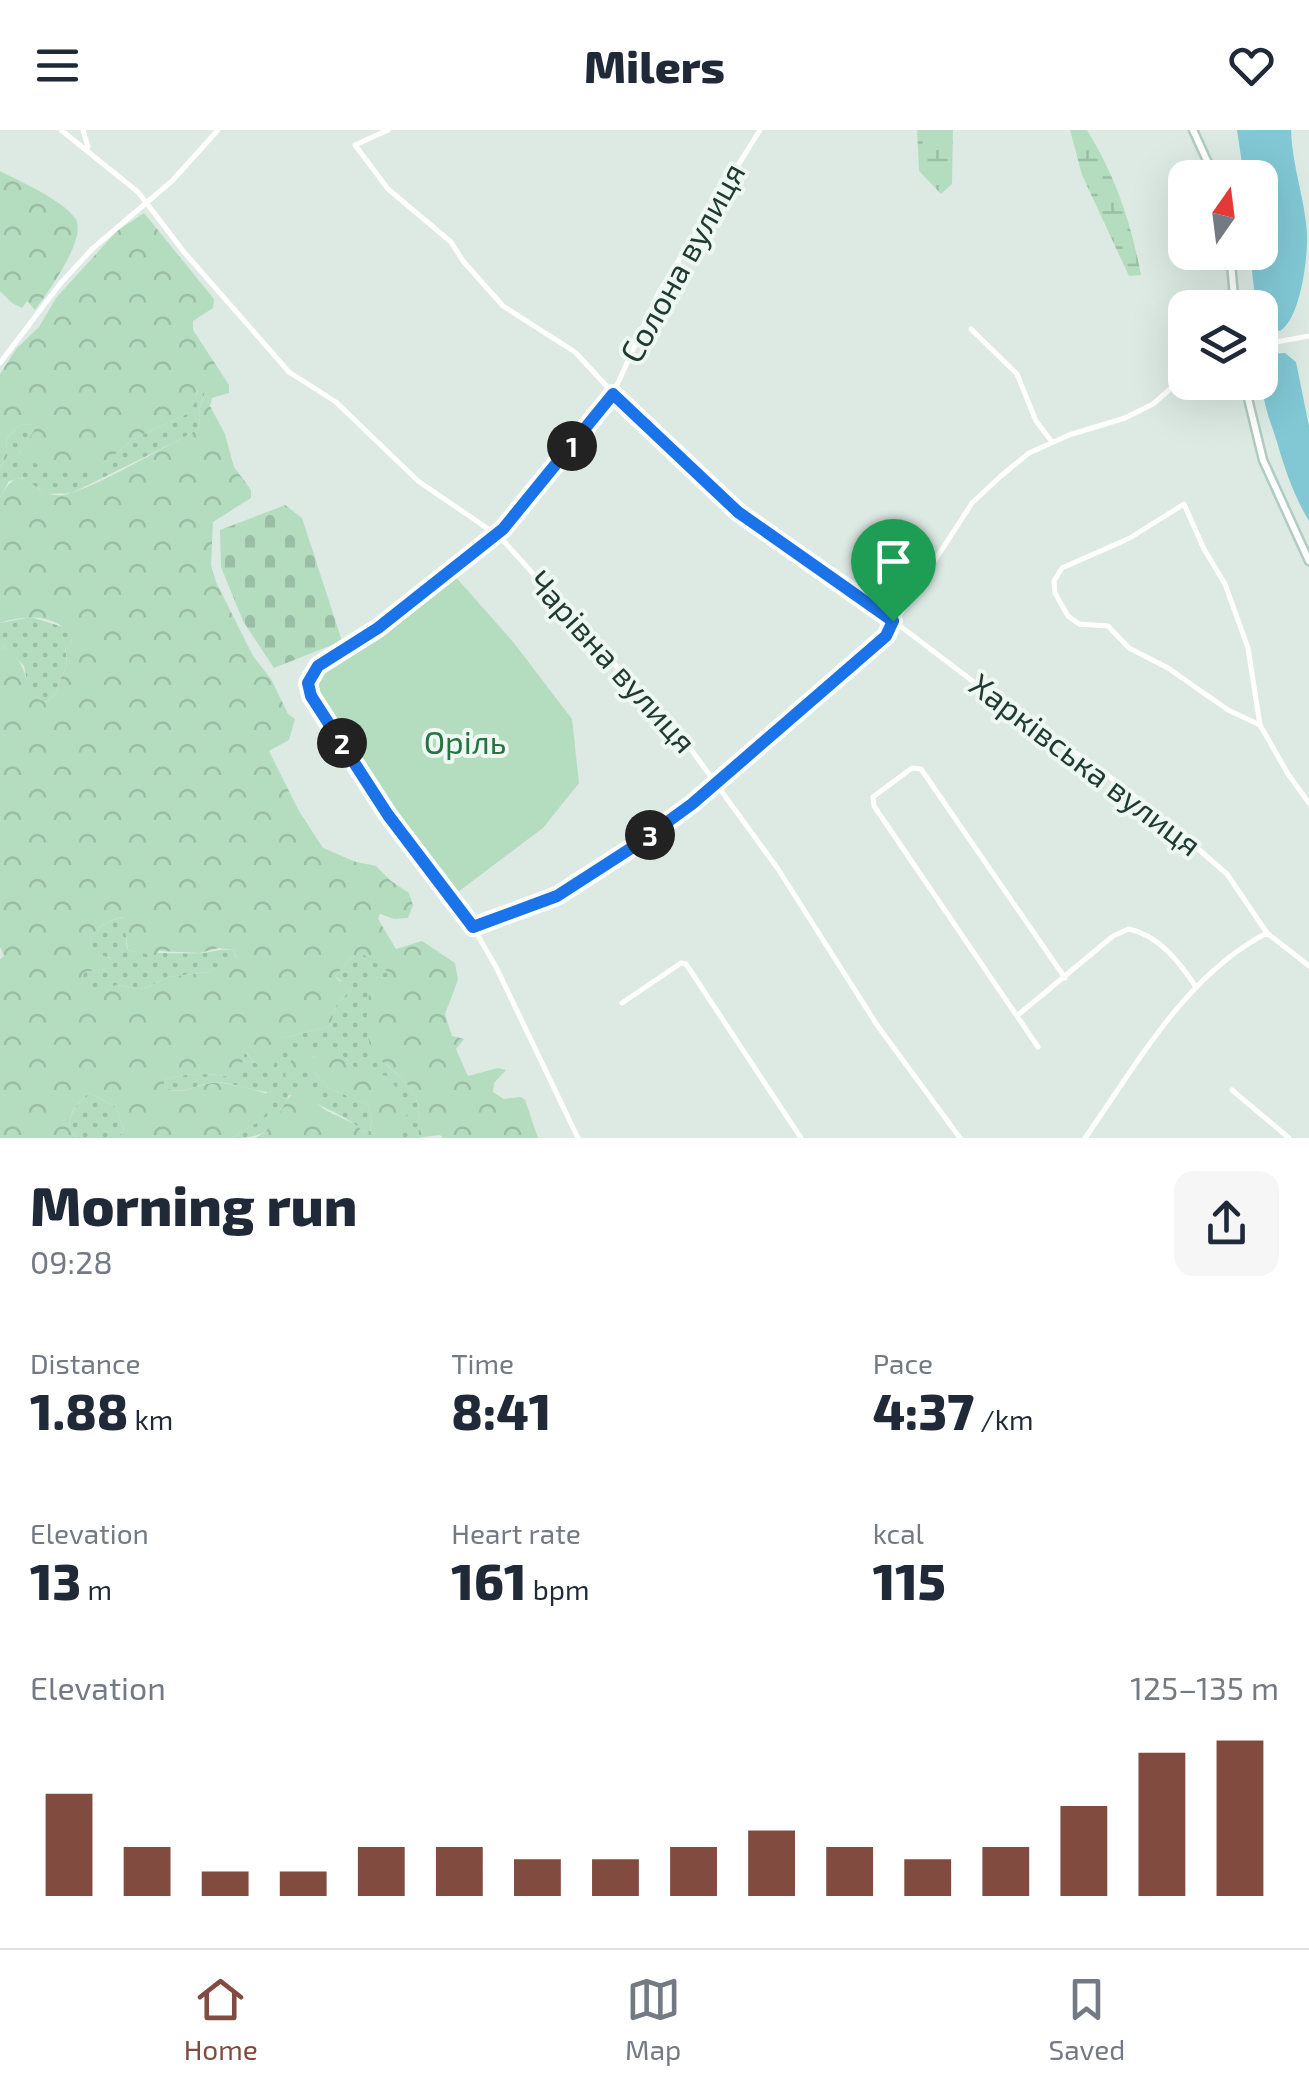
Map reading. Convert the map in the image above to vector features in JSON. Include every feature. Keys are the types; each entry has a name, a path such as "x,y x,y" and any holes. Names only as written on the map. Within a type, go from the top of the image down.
{"main road":[{"path":"1193,130 1207,160"},
{"path":"1248,400 1263,460 1309,561"}],"street":[{"name":"Чарівна вулиця","path":"61,130 145,201 184,252 289,372 336,402 418,482 496,535 690,748 823,936 878,1025 960,1138"},
{"path":"83,130 88,150"},
{"path":"0,363 92,249 172,181 218,130"},
{"name":"Харківська вулиця","path":"388,130 354,145 388,190 451,242 503,306 575,352 601,376 613,394 738,512 893,621 1021,718 1096,766 1167,822 1227,874 1267,933 1309,966"},
{"name":"Солона вулиця","path":"473,927 388,815 311,696 308,683 318,666 378,628 496,535 613,394 659,292 760,130"},
{"path":"971,330 1017,374 1036,421 1052,442"},
{"path":"1278,342 1309,336"},
{"path":"578,1138 473,927 557,896 692,804 886,636 972,504 1029,453 1126,418 1154,404 1168,391"},
{"path":"1260,724 1228,710 1168,668 1129,648 1108,626 1079,624 1068,616 1055,593 1054,581 1062,568 1130,538 1184,504 1204,550 1226,584 1248,648 1260,724 1309,803"},
{"path":"1038,1047 874,806 874,797 912,768 921,769 1064,978"},
{"path":"1017,1016 1114,936 1129,929 1160,944 1196,987"},
{"path":"1084,1138 1196,987 1267,933"},
{"path":"622,1003 680,964 686,964 801,1138"},
{"path":"1232,1090 1289,1138"}],"green space":[{"path":"917,130 953,130 952,184 941,194 919,171"},
{"path":"1070,130 1087,130 1106,164 1127,218 1141,275 1129,276 1082,175"},
{"path":"0,171 60,204 78,226 65,265 35,310 27,301 22,308 12,303 0,291"},
{"path":"144,213 214,299 213,308 193,321 193,330 229,385 229,393 212,398 210,406 225,434 234,467 251,490 251,498 213,522 211,565 253,656 271,679 288,714 295,719 289,740 269,751 323,848 376,866 409,893 413,905 408,918 380,914 378,919 396,949 422,941 455,963 458,980 445,1014 452,1036 464,1039 456,1049 468,1076 498,1068 506,1070 494,1083 493,1092 504,1099 525,1100 538,1138 418,1138 418,1105 411,1089 371,1048 367,1013 372,978 389,977 386,970 364,955 352,957 335,976 350,984 351,990 337,1003 330,1026 283,1038 273,1068 259,1066 245,1052 240,1070 231,1077 197,1074 164,1080 164,1086 176,1091 218,1083 277,1098 261,1120 232,1138 117,1138 124,1130 116,1107 89,1093 70,1118 69,1130 77,1138 0,1138 0,959 4,956 0,947 0,650 5,647 17,659 34,698 47,702 57,693 67,663 65,647 72,638 58,624 40,618 0,623 0,498 15,480 63,495 123,470 200,428 199,409 206,391 197,390 189,413 134,439 103,464 83,473 23,460 19,454 34,431 32,425 20,424 6,439 7,457 0,468 0,374 16,349 39,327 56,298 117,231","holes":["123,917 128,950 155,956 159,951 200,953 219,948 233,950 237,958 207,972 169,977 143,989 119,985 95,989 81,978 85,972 116,962 89,950 95,932 105,924"]},
{"path":"199,388 206,390 199,409 200,428 183,438 72,493 47,494 22,478 9,481 0,498 0,468 7,457 6,439 20,424 33,425 34,432 19,454 103,464 134,439 189,413"},
{"path":"285,505 302,518 342,641 274,668 243,621 221,567 220,530"},
{"name":"Оріль","path":"454,575 514,643 572,719 579,783 543,828 454,895 363,768 316,687 316,680"},
{"path":"31,617 66,628 72,638 65,648 67,663 57,693 47,702 34,699 24,666 5,647 0,650 0,623"},
{"path":"124,917 128,950 233,950 237,959 207,972 169,977 143,989 119,985 95,990 81,978 85,972 104,969 111,958 93,954 89,943 105,924"},
{"path":"365,954 390,977 373,978 378,1058 413,1091 419,1110 418,1138 399,1138 401,1127 368,1074 357,1070 339,1052 311,1056 289,1080 302,1072 314,1072 329,1088 368,1105 370,1131 364,1132 329,1109 289,1095 269,1129 254,1136 232,1138 261,1120 267,1092 217,1082 181,1091 164,1086 164,1080 189,1074 231,1077 244,1052 259,1066 283,1038 330,1026 337,1003 351,990 335,976 352,957"},
{"path":"308,1044 311,1056 339,1052 357,1070 387,1076 403,1096 407,1114 399,1138 255,1138 271,1126 299,1088 310,1092 319,1106 364,1132 370,1131 368,1105 329,1088 314,1072 302,1072 288,1081 285,1075 293,1056"},
{"path":"89,1093 116,1107 124,1130 117,1138 77,1138 69,1130 74,1109"}],"water":[{"path":"1237,130 1291,130 1307,244 1298,301 1280,331 1278,290 1254,290 1252,270 1278,270 1278,160 1241,160"},
{"path":"1285,353 1296,362 1309,426 1309,521 1287,473 1264,401 1278,400 1278,354"}],"route":[{"path":"613,394 738,512 893,621 886,636 692,804 557,896 473,927 388,815 311,696 308,683 318,666 378,628 503,529 613,394"}]}
